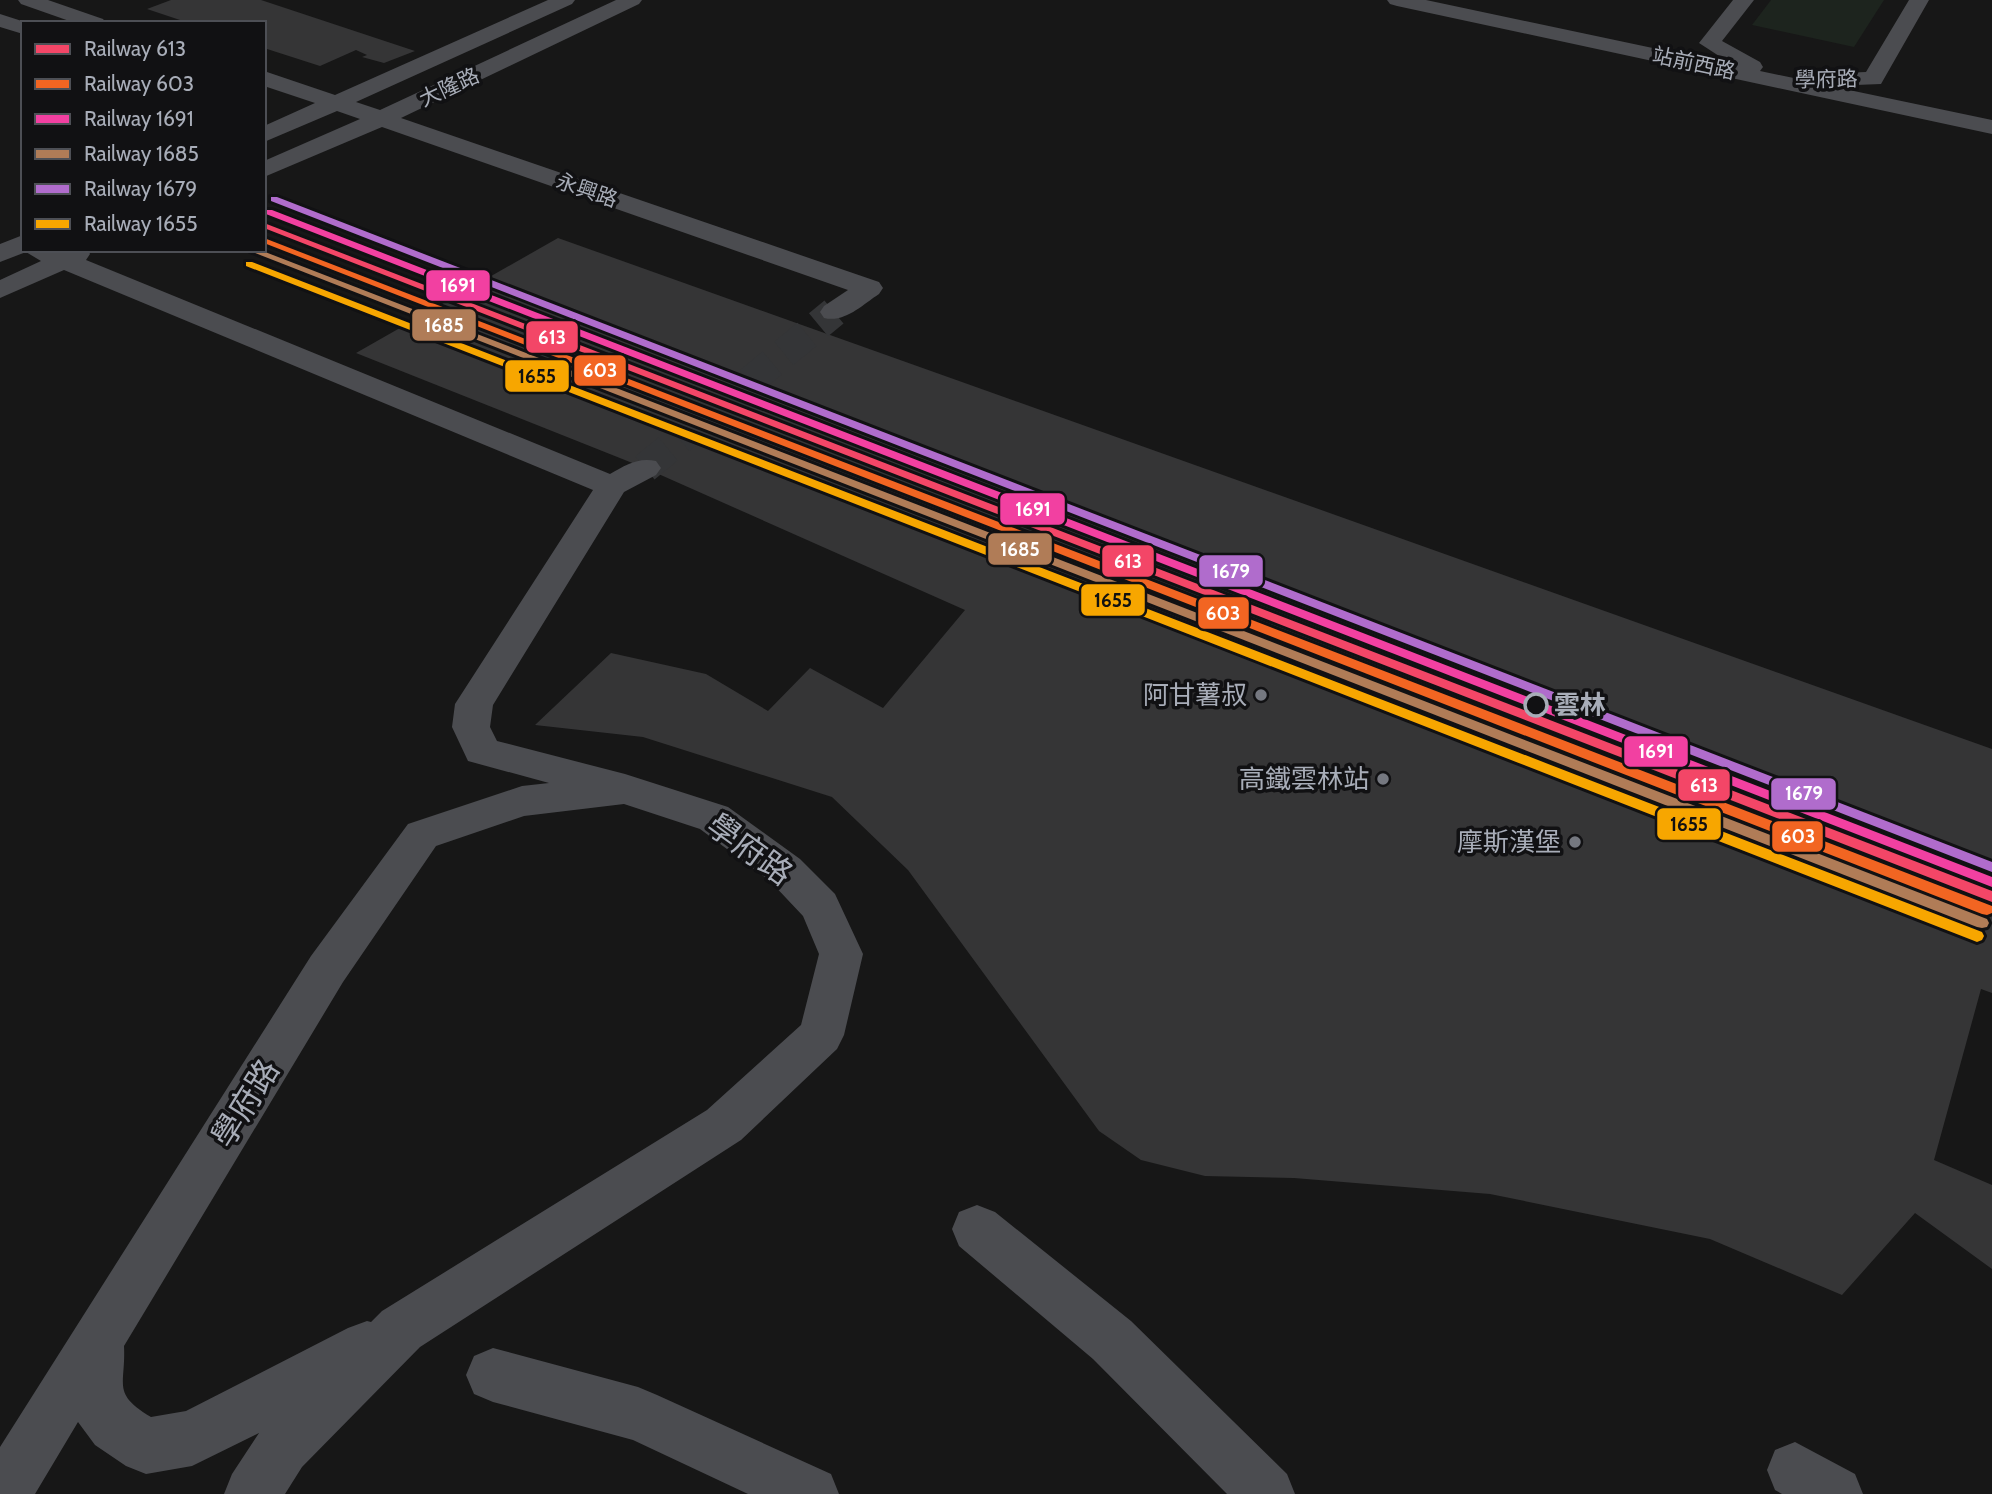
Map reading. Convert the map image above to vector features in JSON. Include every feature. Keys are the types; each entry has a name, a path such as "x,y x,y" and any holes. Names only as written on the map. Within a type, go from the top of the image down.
{"street":[{"path":"28,0 90,21"},
{"name":"大隆路","path":"266,134 565,0"},
{"name":"大隆路","path":"266,169 380,119 632,0"},
{"name":"站前西路","path":"1397,0 1992,127"},
{"path":"1710,43 1744,0"},
{"name":"學府路","path":"1710,43 1774,80 1873,79 1919,0"},
{"path":"0,20 21,27"},
{"name":"站前西路","path":"1686,38 1764,55"},
{"path":"1805,64 1900,84"},
{"name":"永興路","path":"266,79 869,288 834,312"},
{"path":"266,114 336,138"},
{"path":"6,282 28,252"},
{"path":"44,252 612,486"},
{"path":"625,789 482,751 471,727 474,704 612,486 645,468"},
{"name":"學府路","path":"3,1494 327,969 422,835 522,802 625,789 714,818 785,870 820,906 841,954 821,1035 724,1125 401,1329 282,1447 253,1494"},
{"path":"977,1229 1112,1340 1267,1494"},
{"path":"99,1342 94,1397 114,1426 146,1446 191,1438 401,1329"},
{"path":"493,1376 638,1414 811,1494"}],"shaded area":[{"path":"1771,0 1884,0 1854,47 1752,25"}],"building":[{"path":"171,0 261,0 415,51 384,63 362,57 367,55 356,50 320,66 266,49 266,21 183,21 147,9"},
{"name":"高鐵雲林站","path":"558,238 1992,749 1992,993 1981,989 1934,1160 1992,1185 1992,1269 1915,1213 1842,1295 1710,1239 1490,1194 1294,1178 1205,1176 1141,1160 1099,1131 908,870 832,797 643,737 535,725 611,653 706,674 768,711 810,668 883,708 965,610 645,468 356,353"}],"tunnel":[{"path":"645,468 834,312"}],"rail line":[{"name":"1679","path":"274,199 1992,867"},
{"name":"1691","path":"269,212 1992,882"},
{"name":"613","path":"266,226 1992,897"},
{"name":"603","path":"266,241 1987,910"},
{"name":"1685","path":"257,252 1982,923"},
{"name":"1655","path":"249,264 1977,936"}],"place":[{"name":"阿甘薯叔","path":"1261,695"},
{"name":"雲林","path":"1536,705"},
{"name":"高鐵雲林站","path":"1383,779"},
{"name":"摩斯漢堡","path":"1575,842"}]}
